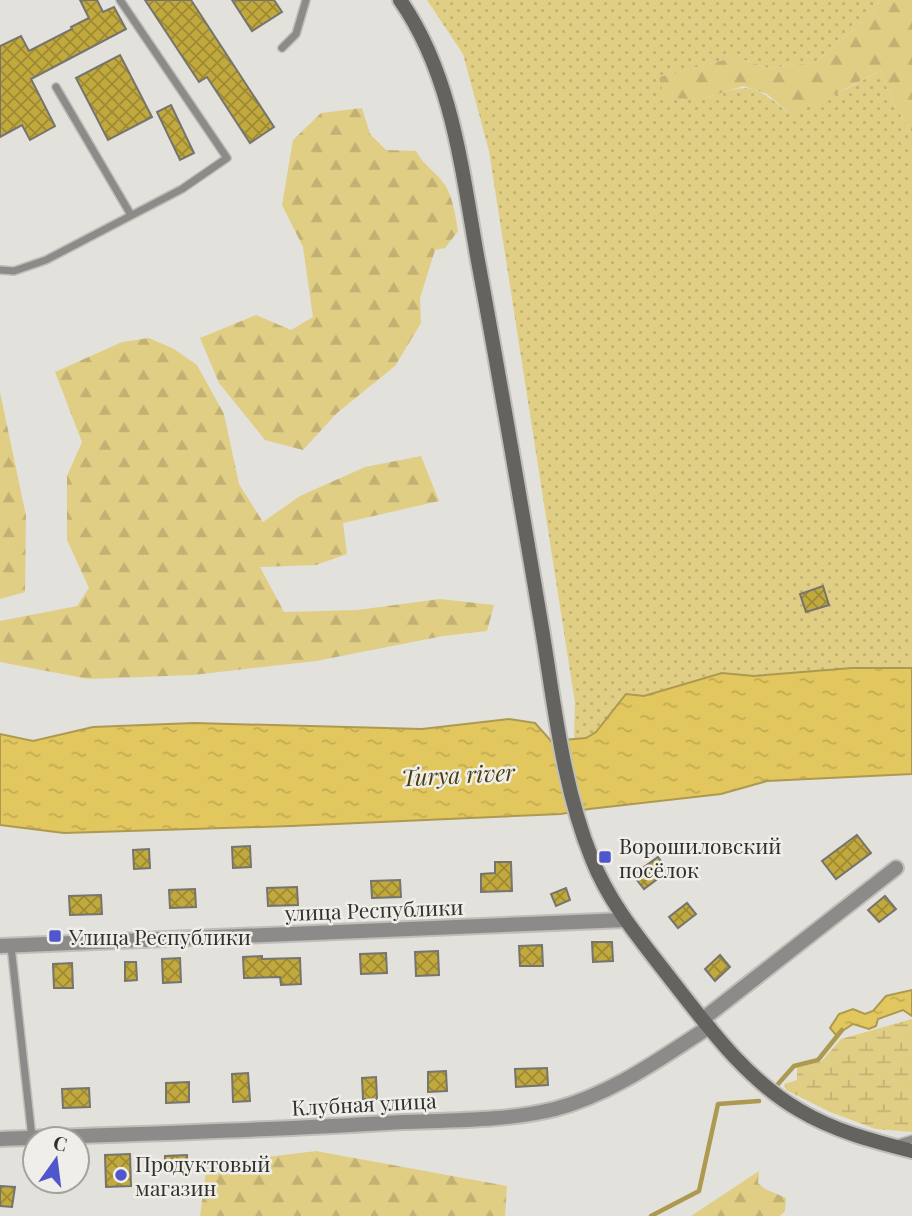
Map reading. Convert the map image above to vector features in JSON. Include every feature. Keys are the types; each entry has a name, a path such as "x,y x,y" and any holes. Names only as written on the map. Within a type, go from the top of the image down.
{"main road":[{"path":"400,0 430,52 445,95 460,158 512,444 560,738 576,815 593,862 625,920 706,1023 755,1076 796,1109 815,1119 866,1139 912,1151"}],"street":[{"name":"Клубная улица","path":"91,1136 510,1116 555,1109 600,1093 642,1070 706,1023 896,869"},
{"name":"улица Республики","path":"5,946 625,920"},
{"name":"Клубная улица","path":"0,1139 21,1138"}],"lane":[{"path":"0,271 14,271 46,260 182,189 227,158 120,0"},
{"path":"282,48 296,34 306,0"},
{"path":"56,88 131,215"},
{"path":"5,946 30,1125"},
{"path":"890,1145 912,1139"}],"green space":[{"path":"427,0 880,0 870,16 814,63 768,68 736,57 660,77 702,99 730,90 748,88 765,95 789,113 880,71 894,105 912,132 912,668 852,668 754,676 722,673 644,696 626,694 596,732 586,738 574,738 575,703 489,151 463,54"},
{"path":"880,0 912,0 912,132 894,105 880,71 817,103 789,113 767,94 743,86 702,99 664,98 659,77 736,57 768,68 814,63 870,16"},
{"path":"362,108 370,134 386,150 416,151 446,186 458,231 445,248 435,250 420,298 421,323 395,366 337,413 303,450 265,440 219,383 200,338 256,315 291,330 313,317 303,247 282,205 293,140 321,113"},
{"path":"149,338 174,349 197,365 224,414 239,484 263,522 300,496 365,467 421,456 439,501 343,523 347,554 316,565 260,567 284,612 357,610 440,599 494,605 487,631 443,636 316,661 193,675 88,679 0,662 0,621 77,606 89,588 67,540 67,476 82,442 55,372 122,342"},
{"path":"0,392 26,516 25,592 0,599"},
{"path":"912,1019 912,1132 876,1129 830,1112 786,1090 784,1084 797,1080 797,1067 821,1062 841,1039"},
{"path":"316,1151 507,1186 505,1216 200,1216 207,1164"},
{"path":"759,1171 758,1183 786,1198 785,1211 780,1216 691,1216"}],"water":[{"name":"Turya river","path":"852,668 912,668 912,774 767,781 721,794 561,814 64,833 0,825 0,734 33,741 93,727 194,723 422,729 509,719 535,723 551,741 586,738 596,732 626,694 644,696 722,673 754,676"},
{"path":"912,990 912,1016 903,1010 878,1019 876,1026 869,1029 853,1024 836,1035 830,1028 839,1014 853,1009 865,1014 873,1011 886,996"}],"building":[{"path":"80,0 97,0 103,12 114,7 126,29 31,79 55,126 30,140 22,125 0,137 0,46 21,36 29,51 72,29 71,27 89,18"},
{"path":"145,0 191,0 274,127 250,143 207,77 199,82"},
{"path":"232,0 274,0 282,12 252,31"},
{"path":"120,55 152,117 108,140 76,78"},
{"path":"171,105 194,153 180,160 157,112"},
{"path":"823,586 829,605 806,612 800,594"},
{"path":"857,835 871,853 836,879 822,861"},
{"path":"250,846 251,867 233,868 232,847"},
{"path":"149,849 150,868 134,869 133,850"},
{"path":"658,857 668,871 644,889 633,875"},
{"path":"495,862 511,862 512,891 481,892 481,874 495,873"},
{"path":"400,880 401,897 372,898 371,881"},
{"path":"297,887 298,905 268,906 267,888"},
{"path":"566,888 570,900 556,906 551,894"},
{"path":"195,889 196,907 170,908 169,890"},
{"path":"101,895 102,914 70,915 69,896"},
{"path":"885,896 896,909 879,922 868,910"},
{"path":"687,903 696,914 678,928 669,917"},
{"path":"592,942 612,942 613,961 593,962"},
{"path":"542,945 543,966 520,966 519,946"},
{"path":"438,951 439,975 416,976 415,952"},
{"path":"386,953 387,973 361,974 360,954"},
{"path":"720,955 730,967 715,981 705,969"},
{"path":"262,956 262,959 300,958 301,984 281,985 280,977 244,978 243,957"},
{"path":"180,958 181,982 163,983 162,959"},
{"path":"125,962 136,962 137,980 125,981"},
{"path":"72,963 73,988 54,988 53,964"},
{"path":"547,1068 548,1085 516,1087 515,1069"},
{"path":"446,1071 447,1091 428,1092 428,1072"},
{"path":"248,1073 250,1101 233,1102 232,1074"},
{"path":"376,1077 377,1099 363,1099 362,1078"},
{"path":"189,1082 189,1102 166,1103 166,1083"},
{"path":"89,1088 90,1107 63,1108 62,1089"},
{"path":"130,1154 131,1186 106,1187 105,1155"},
{"path":"187,1155 187,1171 165,1171 165,1156"},
{"path":"0,1186 15,1187 12,1207 0,1206"}],"waterway":[{"path":"778,1084 794,1066 818,1060 842,1030"},
{"path":"651,1216 699,1191 718,1104 759,1101"}],"place":[{"name":"Ворошиловский посёлок","path":"605,857"},
{"name":"Улица Республики","path":"55,936"},
{"name":"Продуктовый магазин","path":"121,1175"}]}
